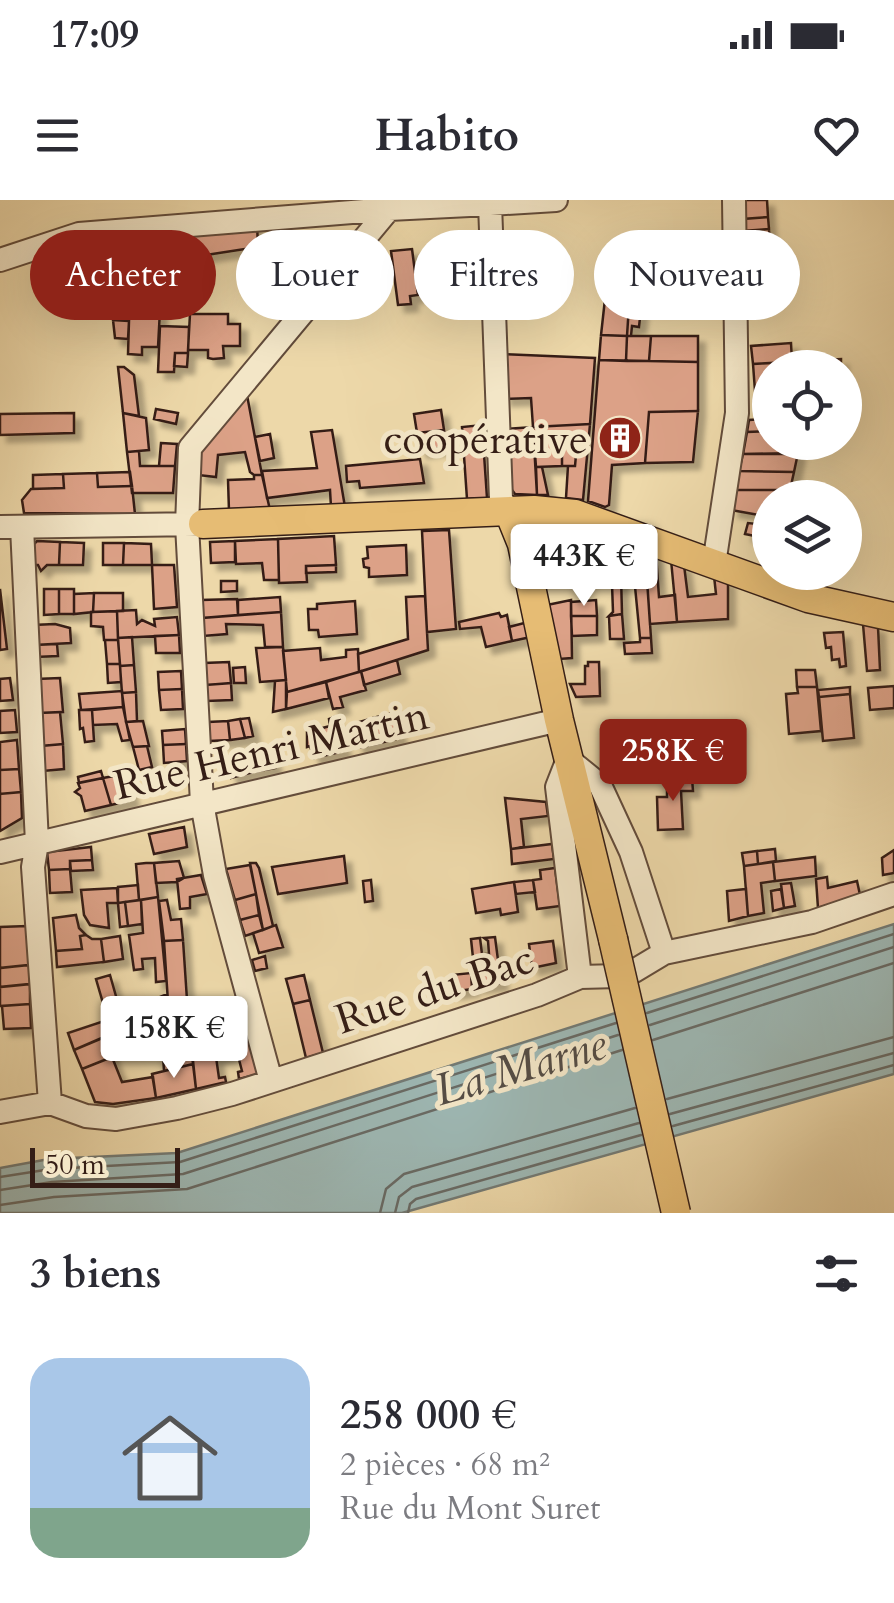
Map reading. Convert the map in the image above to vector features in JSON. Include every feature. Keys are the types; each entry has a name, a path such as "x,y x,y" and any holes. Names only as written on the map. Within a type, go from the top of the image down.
{"main road":[{"path":"510,512 522,544 559,720 676,1213"},
{"path":"195,524 510,512 575,514 808,598 891,611"}],"street":[{"path":"0,260 79,234 389,208 556,200"},
{"path":"714,564 737,412 734,200"},
{"path":"490,204 502,498 510,512"},
{"path":"271,1081 215,876 202,804 190,448 389,208"},
{"path":"0,1112 50,1103 34,868 37,842 11,527 195,524"},
{"name":"Rue Henri Martin","path":"0,852 559,720"},
{"path":"568,758 600,786 631,852 664,953"},
{"name":"Rue du Bac","path":"50,1103 86,1116 116,1119 195,1103 538,995 580,978 556,787 568,758"},
{"path":"580,978 620,976 664,953 812,922 894,894"}],"water":[{"name":"La Marne","path":"894,924 894,1074 402,1213 0,1213 0,1168 49,1159 177,1153"}],"building":[{"path":"741,200 767,200 768,217 743,219"},
{"path":"768,217 769,229 744,230 743,219"},
{"path":"257,224 257,230 236,230 236,250 216,253 216,230 203,230"},
{"path":"412,249 411,304 398,305 394,251"},
{"path":"216,314 228,314 228,324 240,324 240,346 223,346 224,358 208,358 208,350 188,350 190,320 216,320"},
{"path":"113,320 159,320 158,347 142,347 142,355 128,354 129,321"},
{"path":"113,320 129,321 128,339 115,338"},
{"path":"603,320 628,320 627,336 601,335"},
{"path":"628,320 640,320 639,327 632,326 631,336 627,336"},
{"path":"160,326 189,327 188,353 175,353 174,372 158,372"},
{"path":"601,335 627,336 626,361 599,360"},
{"path":"627,336 651,336 649,361 626,361"},
{"path":"651,336 698,336 698,362 649,361"},
{"path":"791,343 791,350 752,350 752,355 751,346"},
{"path":"175,353 188,353 187,367 174,366"},
{"path":"501,354 595,358 590,424 533,427 531,398 504,399"},
{"name":"coopérative","path":"599,360 698,362 698,411 649,412 645,463 612,465 609,505 605,507 588,501"},
{"path":"118,367 134,375 139,416 123,413"},
{"path":"247,395 262,475 250,472 245,452 218,455 216,477 198,475 201,451"},
{"path":"156,409 178,413 176,424 154,419"},
{"path":"441,410 444,430 417,433 414,414"},
{"path":"698,411 693,462 645,463 649,412"},
{"path":"74,413 74,433 0,435 0,414"},
{"path":"123,413 146,418 149,450 127,452"},
{"path":"590,424 583,500 566,498 568,466 575,466 577,444 562,445 562,466 536,467 533,427"},
{"path":"482,425 487,498 467,499 462,427"},
{"path":"533,427 537,495 515,494 509,486 506,429"},
{"path":"332,430 345,507 331,507 330,490 267,498 262,471 317,468 311,432"},
{"path":"444,430 446,447 420,451 417,433"},
{"path":"747,432 752,432 752,454 743,454"},
{"path":"270,434 274,458 260,461 255,437"},
{"path":"161,443 177,444 175,466 159,466"},
{"path":"577,444 575,466 562,466 562,445"},
{"path":"139,451 140,466 175,466 173,493 132,493 127,452"},
{"path":"743,454 752,454 752,460 797,460 794,472 739,471"},
{"path":"420,459 424,483 360,488 359,481 347,482 346,466"},
{"path":"536,467 542,467 548,495 537,495"},
{"path":"739,471 794,472 792,480 752,480 752,490 736,490"},
{"path":"130,472 132,486 98,487 97,473"},
{"path":"97,473 98,487 132,486 135,514 24,513 22,500 31,489 64,488 63,474"},
{"path":"63,474 64,488 33,489 33,475"},
{"path":"254,475 262,475 270,510 229,511 228,480 254,479"},
{"path":"736,490 752,490 752,514 731,510"},
{"path":"570,523 578,526 578,545 594,545 595,571 571,572"},
{"path":"748,523 752,523 752,535 745,534"},
{"path":"449,530 456,629 427,632 422,531"},
{"path":"570,530 570,560 538,565 532,536"},
{"path":"594,532 609,537 610,570 595,571"},
{"path":"334,536 336,565 306,566 307,582 279,583 278,539"},
{"path":"278,539 279,580 264,580 262,563 236,564 235,541"},
{"path":"37,541 60,542 59,565 47,565 41,571 38,565 29,565 28,550"},
{"path":"235,541 235,562 211,563 210,542"},
{"path":"60,542 84,543 83,565 59,565"},
{"path":"103,543 124,543 123,565 103,565"},
{"path":"124,543 151,544 152,565 123,565"},
{"path":"406,545 407,575 369,577 363,559 368,558 367,547"},
{"path":"631,545 645,550 651,638 640,638"},
{"path":"645,550 656,554 659,597 675,595 677,622 650,624"},
{"path":"671,560 684,565 688,597 716,594 714,576 728,581 728,619 677,622"},
{"path":"152,565 174,565 177,607 154,609"},
{"path":"336,565 336,572 306,573 306,566"},
{"path":"615,575 621,575 622,614 609,616 613,612"},
{"path":"221,581 237,581 237,591 221,592"},
{"path":"0,589 7,649 0,650"},
{"path":"44,589 59,589 59,614 44,615"},
{"path":"59,589 74,589 74,614 59,614"},
{"path":"94,593 123,593 123,611 93,612"},
{"path":"94,593 93,612 74,614 74,594"},
{"path":"425,596 428,650 359,672 358,654 408,639 406,597"},
{"path":"280,597 281,612 238,615 238,600"},
{"path":"237,599 238,615 202,618 201,600"},
{"path":"571,600 572,658 559,659 547,605"},
{"path":"596,600 597,616 571,616 571,602"},
{"path":"355,601 357,634 319,637 318,630 309,630 308,609 317,609 317,604"},
{"path":"136,610 137,624 142,620 155,626 154,619 177,617 179,635 118,638 117,611"},
{"path":"117,611 118,640 104,640 103,627 91,626 91,612"},
{"path":"281,612 283,647 265,647 263,625 226,624 227,634 203,636 202,618"},
{"path":"499,613 501,617 507,615 512,641 486,647 481,627 460,629 459,622"},
{"path":"622,614 624,639 610,639 609,616"},
{"path":"571,616 597,616 597,635 572,636"},
{"path":"528,622 531,637 512,641 509,627"},
{"path":"863,624 878,627 880,670 867,671"},
{"path":"33,625 70,628 71,643 34,645"},
{"path":"843,632 846,666 840,667 839,659 832,660 831,647 826,648 824,633"},
{"path":"179,635 180,653 156,653 155,636"},
{"path":"132,637 134,665 120,666 118,638"},
{"path":"640,638 651,638 652,653 625,654 624,643 640,642"},
{"path":"105,640 118,640 120,664 107,664"},
{"path":"57,644 58,656 35,657 34,645"},
{"path":"283,647 286,680 260,682 256,648"},
{"path":"320,648 321,660 346,657 346,650 358,649 359,672 287,692 283,651"},
{"path":"397,660 400,674 364,685 361,671"},
{"path":"229,662 231,683 206,685 204,663"},
{"path":"588,662 599,662 600,696 576,697 570,684 585,684"},
{"path":"107,664 120,664 121,682 108,683"},
{"path":"134,665 136,692 122,693 120,666"},
{"path":"245,667 246,683 234,683 233,668"},
{"path":"796,670 815,670 817,687 797,687"},
{"path":"181,671 182,689 159,690 158,672"},
{"path":"361,671 366,690 340,697 343,707 333,709 326,682"},
{"path":"10,678 13,700 0,701 0,679"},
{"path":"60,678 63,712 39,713 36,679"},
{"path":"286,680 286,709 273,712 275,681"},
{"path":"326,682 329,698 286,709 287,692"},
{"path":"231,683 232,700 207,701 206,685"},
{"path":"894,686 894,708 870,710 868,688"},
{"path":"797,687 817,687 821,731 789,734 786,694 798,693"},
{"path":"850,687 850,694 819,697 818,690"},
{"path":"182,689 183,709 161,710 159,690"},
{"path":"122,691 123,707 81,710 79,694"},
{"path":"136,692 137,721 126,722 122,693"},
{"path":"850,694 854,738 823,741 819,697"},
{"path":"123,707 130,740 122,741 117,724 93,725 92,710"},
{"path":"15,710 17,732 0,733 0,711"},
{"path":"79,710 92,710 94,741 85,742"},
{"path":"60,712 63,744 41,746 39,713"},
{"path":"393,713 400,738 380,743 373,718"},
{"path":"334,717 344,751 314,758 310,746 307,747 307,732 330,726 329,719"},
{"path":"249,718 253,736 245,738 240,719"},
{"path":"373,718 380,743 358,748 352,724"},
{"path":"240,719 245,738 230,740 228,721"},
{"path":"143,721 149,746 133,747 126,722"},
{"path":"228,721 230,740 209,741 208,722"},
{"path":"185,729 186,744 163,745 162,731"},
{"path":"659,733 661,761 630,763 629,735"},
{"path":"629,735 630,760 620,760 615,736"},
{"path":"17,740 19,769 0,770 0,742"},
{"path":"63,744 64,769 43,771 41,746"},
{"path":"186,744 187,761 164,763 163,745"},
{"path":"147,746 152,767 139,770 133,747"},
{"path":"270,747 275,768 253,772 248,752"},
{"path":"248,751 253,772 231,778 226,757"},
{"path":"19,769 21,792 0,794 0,770"},
{"path":"101,771 103,778 79,783 78,777"},
{"path":"125,774 132,800 111,805 103,778"},
{"path":"103,778 111,805 85,811 81,796 75,792 80,788 78,783"},
{"path":"692,778 693,791 681,791 683,829 658,830 657,797 667,797 667,779"},
{"path":"21,792 22,818 0,831 0,794"},
{"path":"505,798 546,802 548,816 521,819 524,847 511,849"},
{"path":"184,827 187,847 154,854 149,834"},
{"path":"552,844 554,859 512,864 511,849"},
{"path":"91,847 92,860 70,861 70,869 49,870 47,852"},
{"path":"775,849 776,861 758,864 757,851"},
{"path":"894,850 894,873 883,875 882,858"},
{"path":"757,851 758,864 744,866 742,853"},
{"path":"344,856 347,883 278,894 272,867"},
{"path":"815,857 816,876 775,881 773,862"},
{"path":"92,860 93,870 71,871 70,861"},
{"path":"179,861 184,878 156,883 154,863"},
{"path":"773,862 775,881 761,883 764,913 748,916 744,866"},
{"path":"154,863 158,897 139,900 136,864"},
{"path":"250,863 259,868 273,926 263,930"},
{"path":"250,865 256,894 235,900 226,869"},
{"path":"555,868 560,906 537,909 533,880 541,879 540,870"},
{"path":"70,869 72,892 50,893 49,870"},
{"path":"201,875 207,894 190,897 190,908 180,909 177,879"},
{"path":"827,877 828,888 857,881 860,895 818,908 816,879"},
{"path":"371,880 373,901 365,902 363,881"},
{"path":"533,880 535,892 516,894 514,882"},
{"path":"514,882 518,912 501,915 500,909 476,913 472,889"},
{"path":"791,883 795,906 784,908 781,884"},
{"path":"138,885 139,900 118,903 118,887"},
{"path":"117,888 118,903 107,903 109,928 90,925 84,915 81,890"},
{"path":"746,889 748,916 729,921 727,891"},
{"path":"781,889 784,908 773,911 771,891"},
{"path":"256,894 259,915 240,920 235,900"},
{"path":"158,897 166,981 156,982 155,958 142,959 143,969 134,970 129,935 143,933 141,900"},
{"path":"141,900 142,924 128,926 125,902"},
{"path":"167,900 171,920 181,919 183,940 164,941 159,901"},
{"path":"125,902 128,926 120,927 118,903"},
{"path":"76,915 79,928 86,935 80,936 82,949 56,951 53,918"},
{"path":"259,915 263,930 245,936 240,920"},
{"path":"276,925 283,947 259,953 253,933"},
{"path":"27,926 29,965 0,968 0,927"},
{"path":"80,936 101,939 104,962 57,967 56,951 82,949"},
{"path":"120,936 123,959 104,962 101,939"},
{"path":"495,937 501,983 476,986 471,939 480,938 482,954 489,954 484,938"},
{"path":"183,940 187,1000 168,1002 164,941"},
{"path":"553,941 556,963 532,968 529,944"},
{"path":"265,956 267,968 255,971 252,960"},
{"path":"29,965 30,984 0,987 0,968"},
{"path":"471,973 472,989 452,992 451,975"},
{"path":"110,975 125,1028 112,1034 96,979"},
{"path":"304,975 310,1000 293,1004 286,979"},
{"path":"30,984 30,1004 0,1006 0,987"},
{"path":"167,994 168,1009 125,1028 121,1013"},
{"path":"187,1000 190,1038 180,1038 178,1011 169,1011 168,1002"},
{"path":"310,1000 323,1053 306,1058 293,1004"},
{"path":"30,1004 31,1028 4,1029 2,1006"},
{"path":"212,1009 217,1025 190,1033 189,1016"},
{"path":"243,1018 259,1074 239,1079 238,1072 242,1071 237,1052 216,1057 219,1078 225,1077 226,1082 196,1089 190,1033"},
{"path":"107,1020 112,1034 74,1050 68,1033"},
{"path":"132,1025 138,1039 109,1051 104,1037"},
{"path":"104,1037 112,1057 82,1069 74,1050"},
{"path":"190,1038 193,1064 164,1071 162,1040"},
{"path":"112,1057 122,1082 153,1077 156,1098 113,1104 95,1102 82,1069"},
{"path":"193,1064 196,1089 156,1098 152,1074"}],"place":[{"name":"coopérative","path":"620,438"}]}
